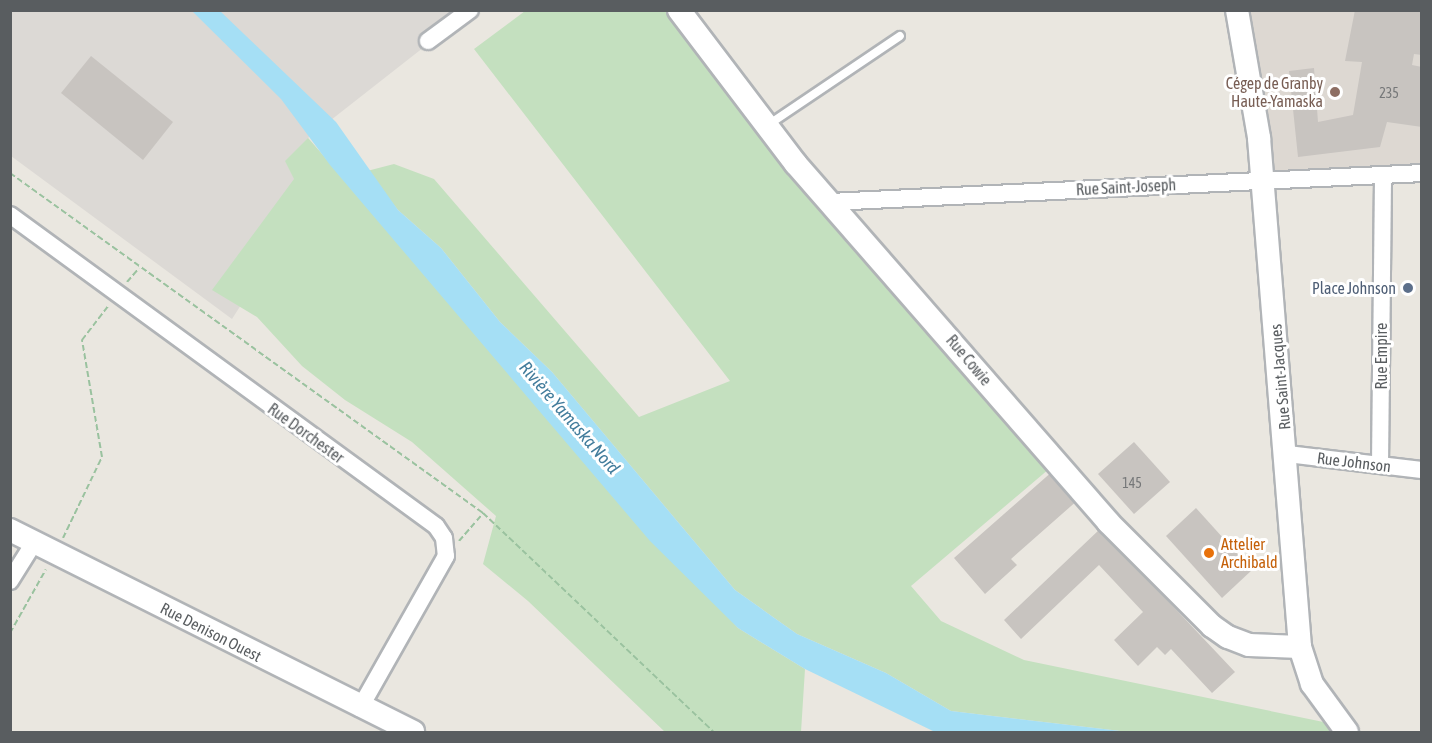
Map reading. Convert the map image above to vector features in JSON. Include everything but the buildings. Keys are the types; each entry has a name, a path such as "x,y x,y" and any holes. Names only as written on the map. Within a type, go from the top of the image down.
{"street":[{"path":"428,41 470,10"},
{"name":"Rue Saint-Jacques","path":"1237,10 1263,179 1287,454 1300,647 1312,684 1347,732"},
{"name":"Rue Cowie","path":"685,12 767,126 830,202 1063,471 1212,626 1248,645 1300,647"},
{"name":"Rue Saint-Joseph","path":"830,202 1422,173"},
{"name":"Rue Empire","path":"1380,465 1383,175"},
{"name":"Rue Dorchester","path":"10,215 436,526 444,538 446,556"},
{"name":"Rue Johnson","path":"1287,454 1422,470"},
{"name":"Rue Denison Ouest","path":"10,530 360,708 412,732"},
{"path":"10,581 35,541"},
{"path":"360,708 446,556"}],"lane":[{"path":"767,126 900,36"}],"path":[{"path":"10,173 139,268 483,513 714,732"},
{"path":"10,633 55,552 102,457 82,340 139,268"},
{"path":"446,556 483,513"}],"shaded area":[{"path":"11,11 470,11 308,138 330,165 232,319 11,156"},
{"name":"Cégep de Granby Haute-Yamaska","path":"1235,11 1421,11 1421,173 1263,179"}],"green space":[{"path":"525,11 679,11 1056,463 911,586 941,621 1024,660 1338,725 1345,732 1129,732 951,711 886,673 797,634 735,590 552,372 500,322 441,248 398,210 367,171 394,164 434,179 639,417 730,381 474,49"},
{"path":"308,138 738,628 805,669 801,732 665,732 528,601 483,564 496,516 412,442 345,400 302,366 257,317 212,290 294,179 285,161"}],"water":[{"name":"Rivière Yamaska Nord","path":"192,11 220,11 336,122 398,210 441,248 500,322 552,372 735,590 797,634 886,673 951,711 1129,732 935,732 805,669 738,628 650,541 330,165 281,99"}],"place":[{"name":"Cégep de Granby Haute-Yamaska","path":"1335,92"},
{"name":"Place Johnson","path":"1408,288"},
{"name":"Attelier Archibald","path":"1209,553"}]}
